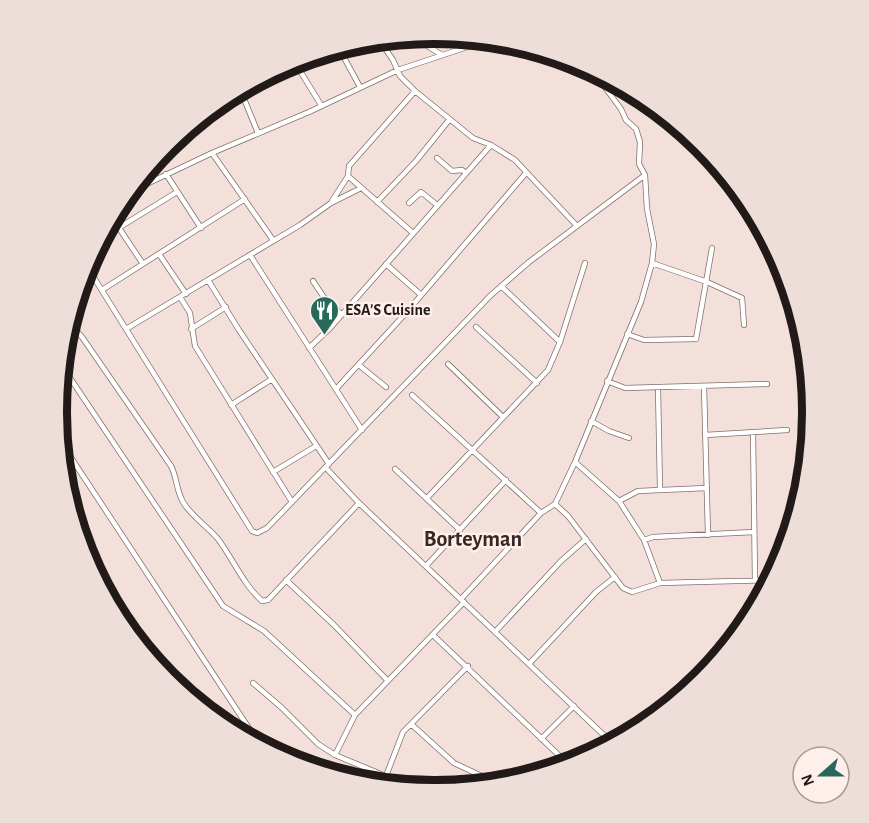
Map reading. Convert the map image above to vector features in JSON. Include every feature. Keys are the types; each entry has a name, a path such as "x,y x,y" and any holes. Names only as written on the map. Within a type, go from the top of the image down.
{"street":[{"path":"424,44 442,56"},
{"path":"145,184 398,70 472,46"},
{"path":"384,47 400,76 415,91 473,138 491,145 515,160 578,226"},
{"path":"343,55 360,87"},
{"path":"299,70 321,105"},
{"path":"335,756 355,715 433,635 541,513 555,504 575,462 641,302 652,263 654,244 647,209 645,175 639,164 640,142 636,129 626,120 604,85"},
{"path":"331,203 348,176 349,166 415,91"},
{"path":"243,98 258,133"},
{"path":"377,202 416,161 449,120"},
{"path":"309,348 342,315 491,145"},
{"path":"212,153 273,240"},
{"path":"437,158 452,171 466,172"},
{"path":"336,389 360,366 526,173"},
{"path":"166,174 201,228"},
{"path":"93,276 252,531 257,533 262,532 292,502 468,317 501,286 529,262 645,175"},
{"path":"348,176 413,232"},
{"path":"126,329 250,255 331,203 361,188"},
{"path":"120,228 177,192"},
{"path":"409,203 421,192 437,205"},
{"path":"102,290 246,199"},
{"path":"117,225 143,264"},
{"path":"627,334 644,340 696,339 712,248"},
{"path":"159,254 186,294"},
{"path":"250,255 362,430"},
{"path":"427,498 548,370 560,342 585,263"},
{"path":"652,263 707,282 742,298 744,325"},
{"path":"386,264 420,294"},
{"path":"208,280 327,466 359,503 606,737"},
{"path":"313,281 323,296 342,315"},
{"path":"501,286 560,342"},
{"path":"180,297 190,314 195,346 292,502"},
{"path":"191,329 226,307"},
{"path":"476,327 537,383"},
{"path":"76,330 171,466 178,492 185,505 220,542 262,601 267,601 359,503"},
{"path":"448,364 503,417"},
{"path":"360,366 386,387"},
{"path":"68,376 223,606 264,631 355,715"},
{"path":"231,405 272,379"},
{"path":"607,381 625,388 767,384"},
{"path":"704,386 708,535"},
{"path":"658,388 660,489"},
{"path":"412,395 541,513"},
{"path":"591,421 629,438"},
{"path":"705,435 787,430"},
{"path":"753,432 755,580"},
{"path":"273,472 316,446"},
{"path":"69,455 250,730"},
{"path":"575,462 619,501 644,540 660,583"},
{"path":"395,469 460,530"},
{"path":"426,566 506,480"},
{"path":"619,501 638,491 706,488"},
{"path":"555,504 568,516 623,588 632,592 660,583 762,580"},
{"path":"644,540 653,537 754,532"},
{"path":"495,632 561,561 586,539"},
{"path":"530,664 596,592 615,577"},
{"path":"286,580 388,681"},
{"path":"433,635 468,666 560,757"},
{"path":"253,683 318,744 335,756 386,776 403,732 468,666"},
{"path":"541,739 574,706"},
{"path":"411,724 454,763 482,776"}],"place":[{"name":"ESA’S Cuisine","path":"324,336"}],"district":[{"name":"Borteyman","path":"473,539"}]}
